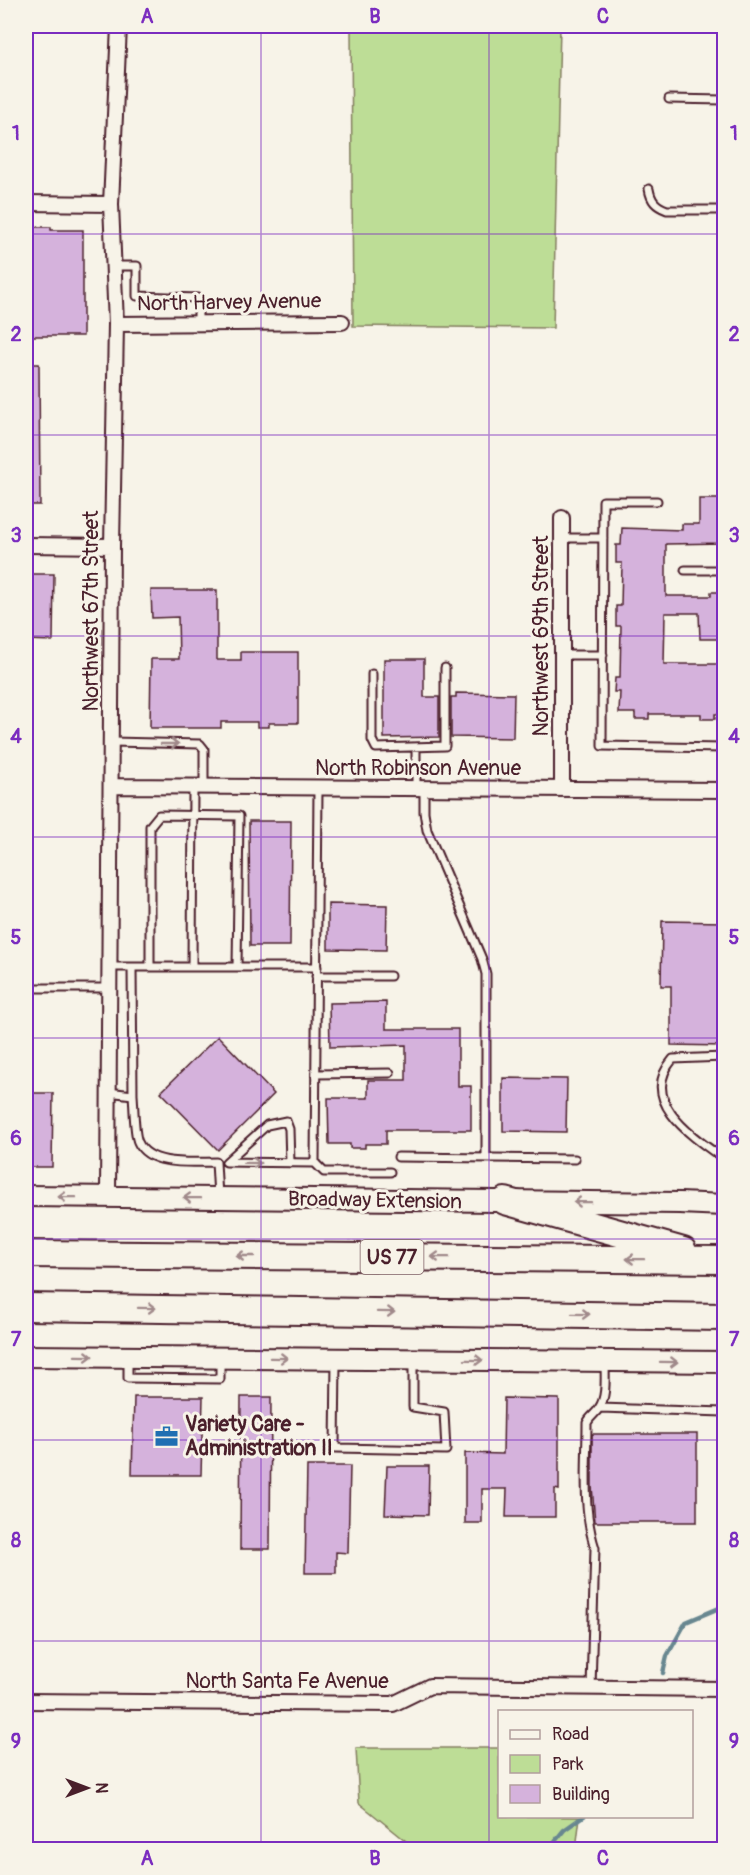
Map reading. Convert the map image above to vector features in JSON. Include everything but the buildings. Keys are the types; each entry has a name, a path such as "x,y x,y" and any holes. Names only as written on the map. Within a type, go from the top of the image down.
{"highway":[{"path":"505,1201 720,1260"},
{"name":"US 77","path":"26,1254 720,1260"},
{"path":"26,1307 724,1317"}],"main road":[{"name":"Broadway Extension","path":"26,1196 724,1205"},
{"path":"26,1356 724,1362"}],"street":[{"name":"Northwest 67th Street","path":"108,1197 112,546 116,324 111,204 119,26"},
{"path":"26,203 111,204"},
{"name":"North Harvey Avenue","path":"116,324 342,322"},
{"name":"Northwest 69th Street","path":"562,518 562,789"},
{"path":"26,545 112,546"},
{"name":"North Robinson Avenue","path":"111,786 724,790"},
{"name":"North Santa Fe Avenue","path":"26,1701 393,1704 430,1686 724,1689"}],"lane":[{"path":"669,99 724,99"},
{"path":"649,189 651,199 659,207 667,210 724,210"},
{"path":"113,266 136,266 136,296 198,298 198,324"},
{"path":"657,501 603,501 602,746 724,748"},
{"path":"562,538 603,538"},
{"path":"685,570 724,570"},
{"path":"562,655 603,655"},
{"path":"372,674 372,740 376,748 445,746 445,668"},
{"path":"112,742 200,744 204,748 193,815 192,967"},
{"path":"416,747 427,830 482,959 486,974 486,1158"},
{"path":"315,1163 318,788"},
{"path":"150,967 150,826 159,815 239,816 237,967"},
{"path":"109,967 317,967"},
{"path":"132,967 133,1095 137,1141 147,1153 171,1162 315,1163 324,1172 390,1172"},
{"path":"316,976 390,976"},
{"path":"26,991 32,988 109,988"},
{"path":"724,1057 673,1059 665,1069 660,1087 668,1108 685,1131 724,1159"},
{"path":"316,1074 390,1073"},
{"path":"108,1092 133,1095"},
{"path":"226,1162 267,1125 286,1121 289,1129 290,1163"},
{"path":"398,1157 575,1159"},
{"path":"216,1162 219,1198"},
{"path":"336,1359 335,1448 446,1450 444,1412 413,1407 413,1359"},
{"path":"591,1688 595,1548 587,1512 587,1423 600,1408 605,1361"},
{"path":"600,1408 724,1412"}],"green space":[{"path":"351,26 560,26 553,328 353,326"},
{"path":"356,1748 498,1748 498,1818 580,1818 576,1849 416,1849 359,1803"}],"waterway":[{"path":"663,1673 667,1656 686,1622 724,1606"},
{"path":"548,1850 564,1830 581,1818"}],"place":[{"name":"Variety Care - Administration II","path":"167,1436"}]}
